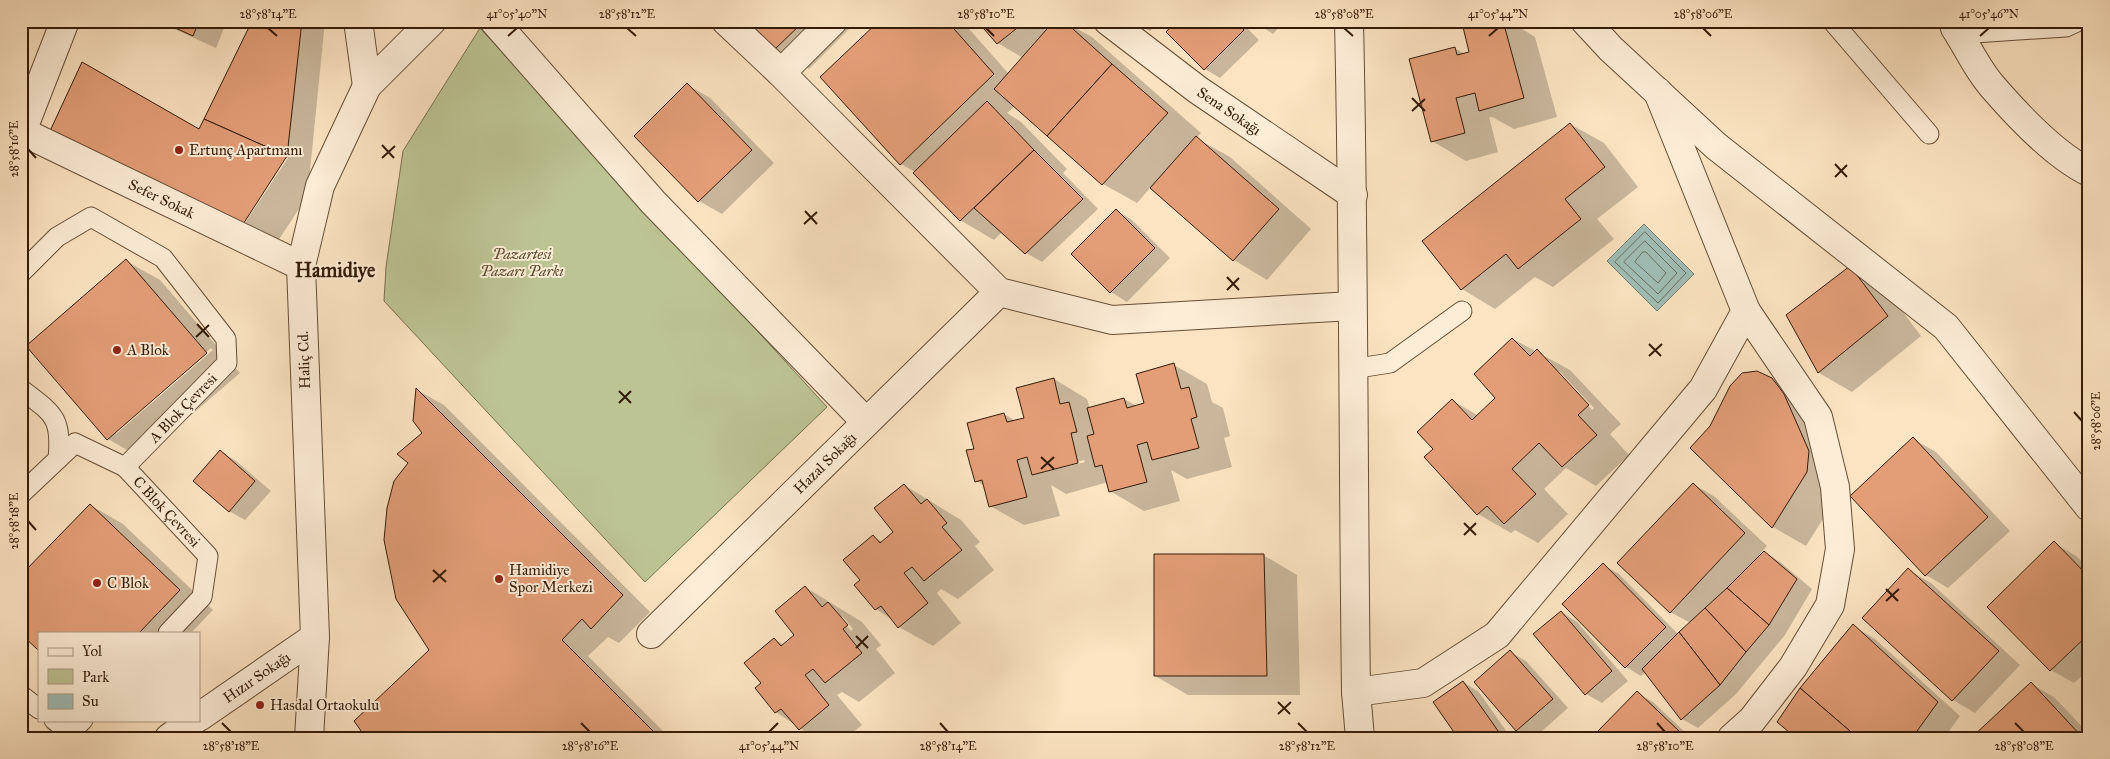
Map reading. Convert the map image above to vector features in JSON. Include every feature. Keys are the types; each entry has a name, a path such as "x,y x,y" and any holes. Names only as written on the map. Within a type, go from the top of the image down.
{"street":[{"path":"22,133 65,21"},
{"path":"358,21 367,86"},
{"name":"Haliç Cd.","path":"309,738 315,637 301,266 320,186 367,86 432,21"},
{"path":"494,21 653,202 866,422"},
{"path":"726,21 781,73 999,292 1112,320 1352,306"},
{"path":"781,73 833,21"},
{"name":"Sena Sokağı","path":"1108,21 1198,90 1353,195"},
{"path":"1349,21 1353,195 1352,369 1356,692 1360,738"},
{"path":"1585,21 1716,146 1946,327 2089,508"},
{"path":"1956,28 1991,84 2041,136 2073,164 2089,172"},
{"path":"1658,92 1746,311 1818,417 1835,487 1840,549 1830,605 1793,667 1752,720 1732,738"},
{"name":"Sefer Sokak","path":"22,133 301,266"},
{"name":"Hazal Sokağı","path":"651,634 999,292"},
{"path":"1356,692 1423,683 1497,635 1703,389 1746,311"},
{"name":"Hızır Sokağı","path":"200,716 315,637"},
{"path":"169,738 191,722"}],"lane":[{"path":"1832,21 1929,134"},
{"path":"1956,28 2066,27 2079,21"},
{"name":"A Blok Çevresi","path":"21,273 57,236 91,217 163,258 226,339 227,363 126,467"},
{"path":"1352,369 1390,363 1462,311"},
{"path":"21,389 51,413 60,433 58,459"},
{"path":"21,494 75,443 126,467"},
{"name":"C Blok Çevresi","path":"126,467 208,556 202,597 169,632"},
{"path":"21,695 38,707"},
{"path":"60,722 76,727"}],"green space":[{"name":"Pazartesi Pazarı Parkı","path":"480,28 827,407 645,582 384,301 386,267 403,151"}],"water":[{"path":"1644,224 1694,274 1657,311 1607,261"}],"building":[{"path":"160,21 199,21 193,36"},
{"path":"252,21 302,21 287,156 204,119"},
{"path":"745,21 804,21 774,50"},
{"path":"879,21 947,21 994,74 900,165 820,77"},
{"path":"977,21 1026,21 997,44"},
{"path":"1054,21 1064,21 1112,64 1047,136 994,89"},
{"path":"1176,21 1235,21 1244,30 1204,70 1166,32"},
{"path":"1482,21 1503,21 1524,98 1479,111 1475,93 1456,98 1465,133 1431,142 1409,59 1455,47 1457,55 1469,52 1463,27"},
{"name":"Ertunç Apartmanı","path":"82,62 199,129 204,119 287,156 238,232 50,131"},
{"path":"1112,64 1168,113 1102,185 1047,136"},
{"path":"687,83 752,150 698,202 634,136"},
{"path":"987,101 1034,150 960,221 913,173"},
{"path":"1570,123 1605,167 1565,199 1581,219 1518,269 1506,254 1461,290 1422,241"},
{"path":"1196,136 1279,209 1233,261 1150,188"},
{"path":"1034,150 1083,199 1025,254 974,208"},
{"path":"1116,209 1155,248 1110,293 1071,254"},
{"name":"A Blok","path":"126,259 207,353 107,440 26,346"},
{"path":"1850,266 1888,316 1818,373 1786,315"},
{"path":"1512,338 1530,356 1537,349 1589,405 1578,415 1597,435 1562,467 1539,443 1512,469 1536,494 1504,524 1487,506 1477,515 1424,457 1433,449 1417,432 1452,399 1472,420 1495,398 1474,374"},
{"path":"1174,363 1181,389 1189,387 1197,417 1191,419 1199,448 1152,460 1147,442 1137,445 1147,482 1109,492 1102,465 1095,467 1087,436 1094,434 1087,408 1124,398 1127,408 1144,403 1136,374"},
{"path":"1757,371 1772,378 1784,394 1809,451 1807,472 1772,528 1690,448 1710,426 1730,386 1742,373"},
{"path":"1054,378 1060,404 1069,402 1077,432 1071,433 1078,463 1032,475 1027,457 1017,460 1027,497 989,507 982,480 975,482 966,450 974,449 967,423 1004,413 1007,422 1024,418 1016,388"},
{"name":"Hamidiye Spor Merkezi","path":"416,388 623,595 591,629 582,619 562,640 660,738 366,738 354,721 429,650 396,599 384,540 387,508 394,481 408,463 397,454 422,433 413,421"},
{"path":"1913,437 1988,517 1925,576 1850,496"},
{"path":"220,450 255,481 229,512 193,481"},
{"path":"1693,483 1745,533 1670,613 1617,563"},
{"path":"904,484 921,504 927,499 947,523 942,527 962,550 924,581 912,567 904,573 928,603 898,628 881,606 875,610 854,585 860,580 843,560 873,535 880,543 893,532 874,508"},
{"name":"C Blok","path":"90,504 180,590 140,632 38,632 38,650 21,634 21,575"},
{"path":"2054,541 2089,577 2089,634 2050,671 1987,607"},
{"path":"1764,551 1797,579 1769,625 1727,588"},
{"path":"1154,554 1264,554 1267,676 1154,676"},
{"path":"1603,563 1666,627 1625,668 1562,604"},
{"path":"1908,568 1999,651 1952,701 1862,618"},
{"path":"805,586 822,607 828,602 848,625 843,629 862,653 825,683 813,669 805,675 829,705 799,730 781,709 775,713 755,688 761,683 744,663 774,638 781,646 794,635 775,611"},
{"path":"1727,588 1769,625 1746,652 1705,608"},
{"path":"1705,608 1746,652 1720,685 1679,632"},
{"path":"1561,611 1612,671 1585,695 1533,634"},
{"path":"1853,624 1938,702 1912,738 1858,738 1800,688"},
{"path":"1679,632 1720,685 1681,720 1642,669"},
{"path":"1510,650 1553,699 1516,731 1474,682"},
{"path":"1463,681 1503,738 1458,738 1433,702"},
{"path":"2031,682 2083,738 1971,738"},
{"path":"1800,688 1858,738 1796,738 1777,722"},
{"path":"1637,691 1681,733 1676,738 1605,738 1598,731"}],"place":[{"name":"Ertunç Apartmanı","path":"179,150"},
{"name":"A Blok","path":"117,350"},
{"name":"Hamidiye Spor Merkezi","path":"499,579"},
{"name":"C Blok","path":"97,583"},
{"name":"Hasdal Ortaokulu","path":"260,705"}],"district":[{"name":"Hamidiye","path":"335,270"}]}
